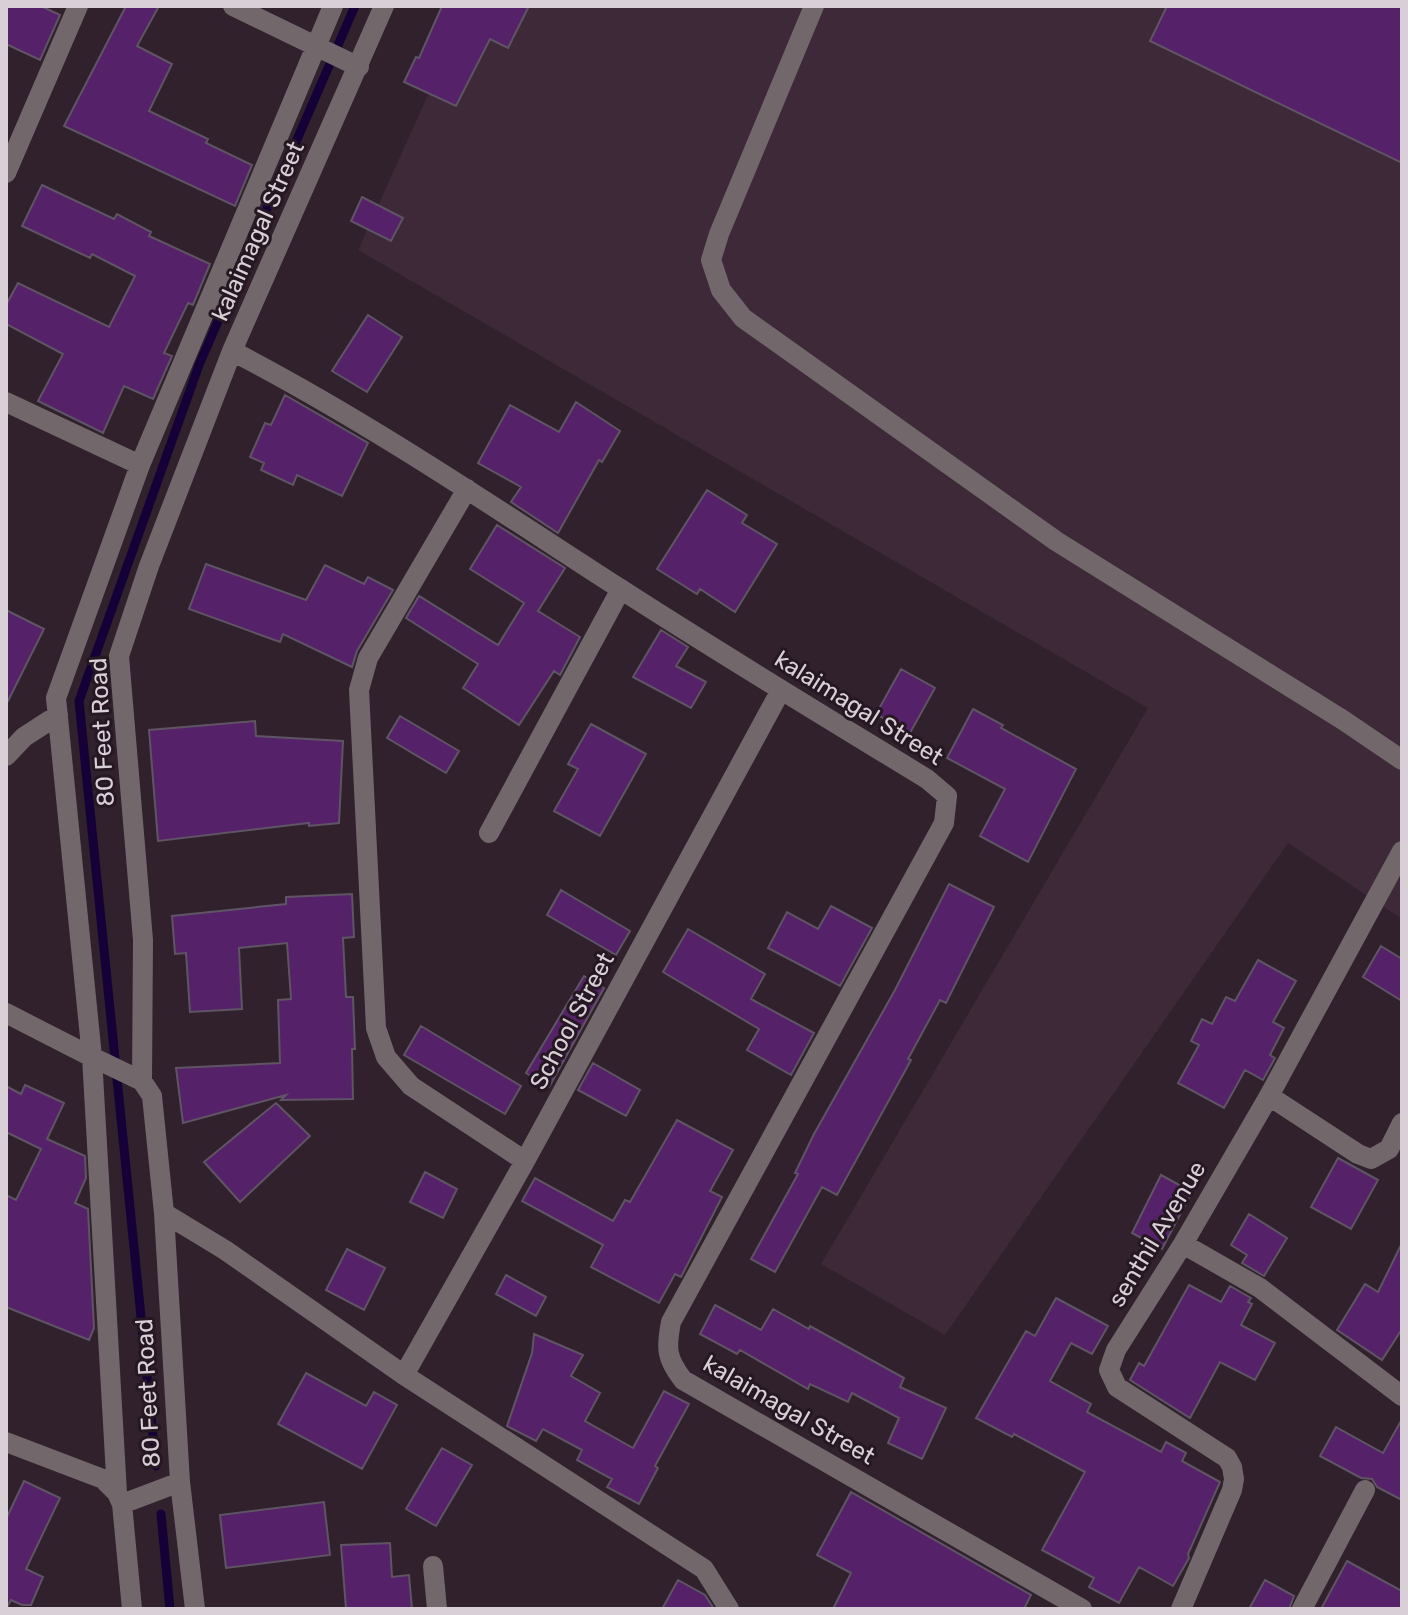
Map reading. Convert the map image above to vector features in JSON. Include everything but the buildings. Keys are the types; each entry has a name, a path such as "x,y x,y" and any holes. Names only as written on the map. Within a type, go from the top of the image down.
{"street":[{"path":"6,173 78,6"},
{"path":"233,6 355,66"},
{"name":"kalaimagal Street","path":"193,336 333,6"},
{"name":"kalaimagal Street","path":"384,6 232,351 287,379 467,489 781,690 927,779 947,796 944,823 671,1322 666,1346 671,1364 683,1380 1082,1609"},
{"path":"814,6 715,247 711,260 721,290 743,318 1056,541 1402,760"},
{"name":"80 Feet Road","path":"132,1609 122,1500 97,1060 56,698 140,465 193,336"},
{"name":"80 Feet Road","path":"195,1609 180,1482 164,1213 152,1096 142,1081 143,940 119,656 149,566 232,351"},
{"path":"6,402 140,465"},
{"path":"467,489 368,658 359,690 376,1028 386,1057 411,1086 525,1161"},
{"path":"489,833 621,589"},
{"name":"School Street","path":"404,1375 525,1161 781,690"},
{"path":"6,756 24,737 58,715"},
{"name":"senthil Avenue","path":"1181,1609 1228,1505 1234,1479 1232,1467 1227,1458 1117,1387 1109,1370 1116,1350 1183,1244 1269,1096 1402,851"},
{"path":"6,1013 142,1081"},
{"path":"1269,1096 1358,1154 1371,1159 1389,1149 1402,1123"},
{"path":"164,1213 225,1250 404,1375 704,1569 729,1609"},
{"path":"1183,1244 1260,1288 1402,1396"},
{"name":"80 Feet Road","path":"6,1442 103,1479 122,1500"},
{"path":"122,1500 180,1482"},
{"path":"1302,1609 1365,1490"},
{"path":"433,1566 437,1609"}],"shaded area":[{"path":"468,6 1402,6 1402,919 1288,843 945,1335 821,1264 1148,708 358,250"}],"waterway":[{"path":"156,1466 79,701 199,365 355,6"},
{"path":"161,1514 170,1609"}]}
